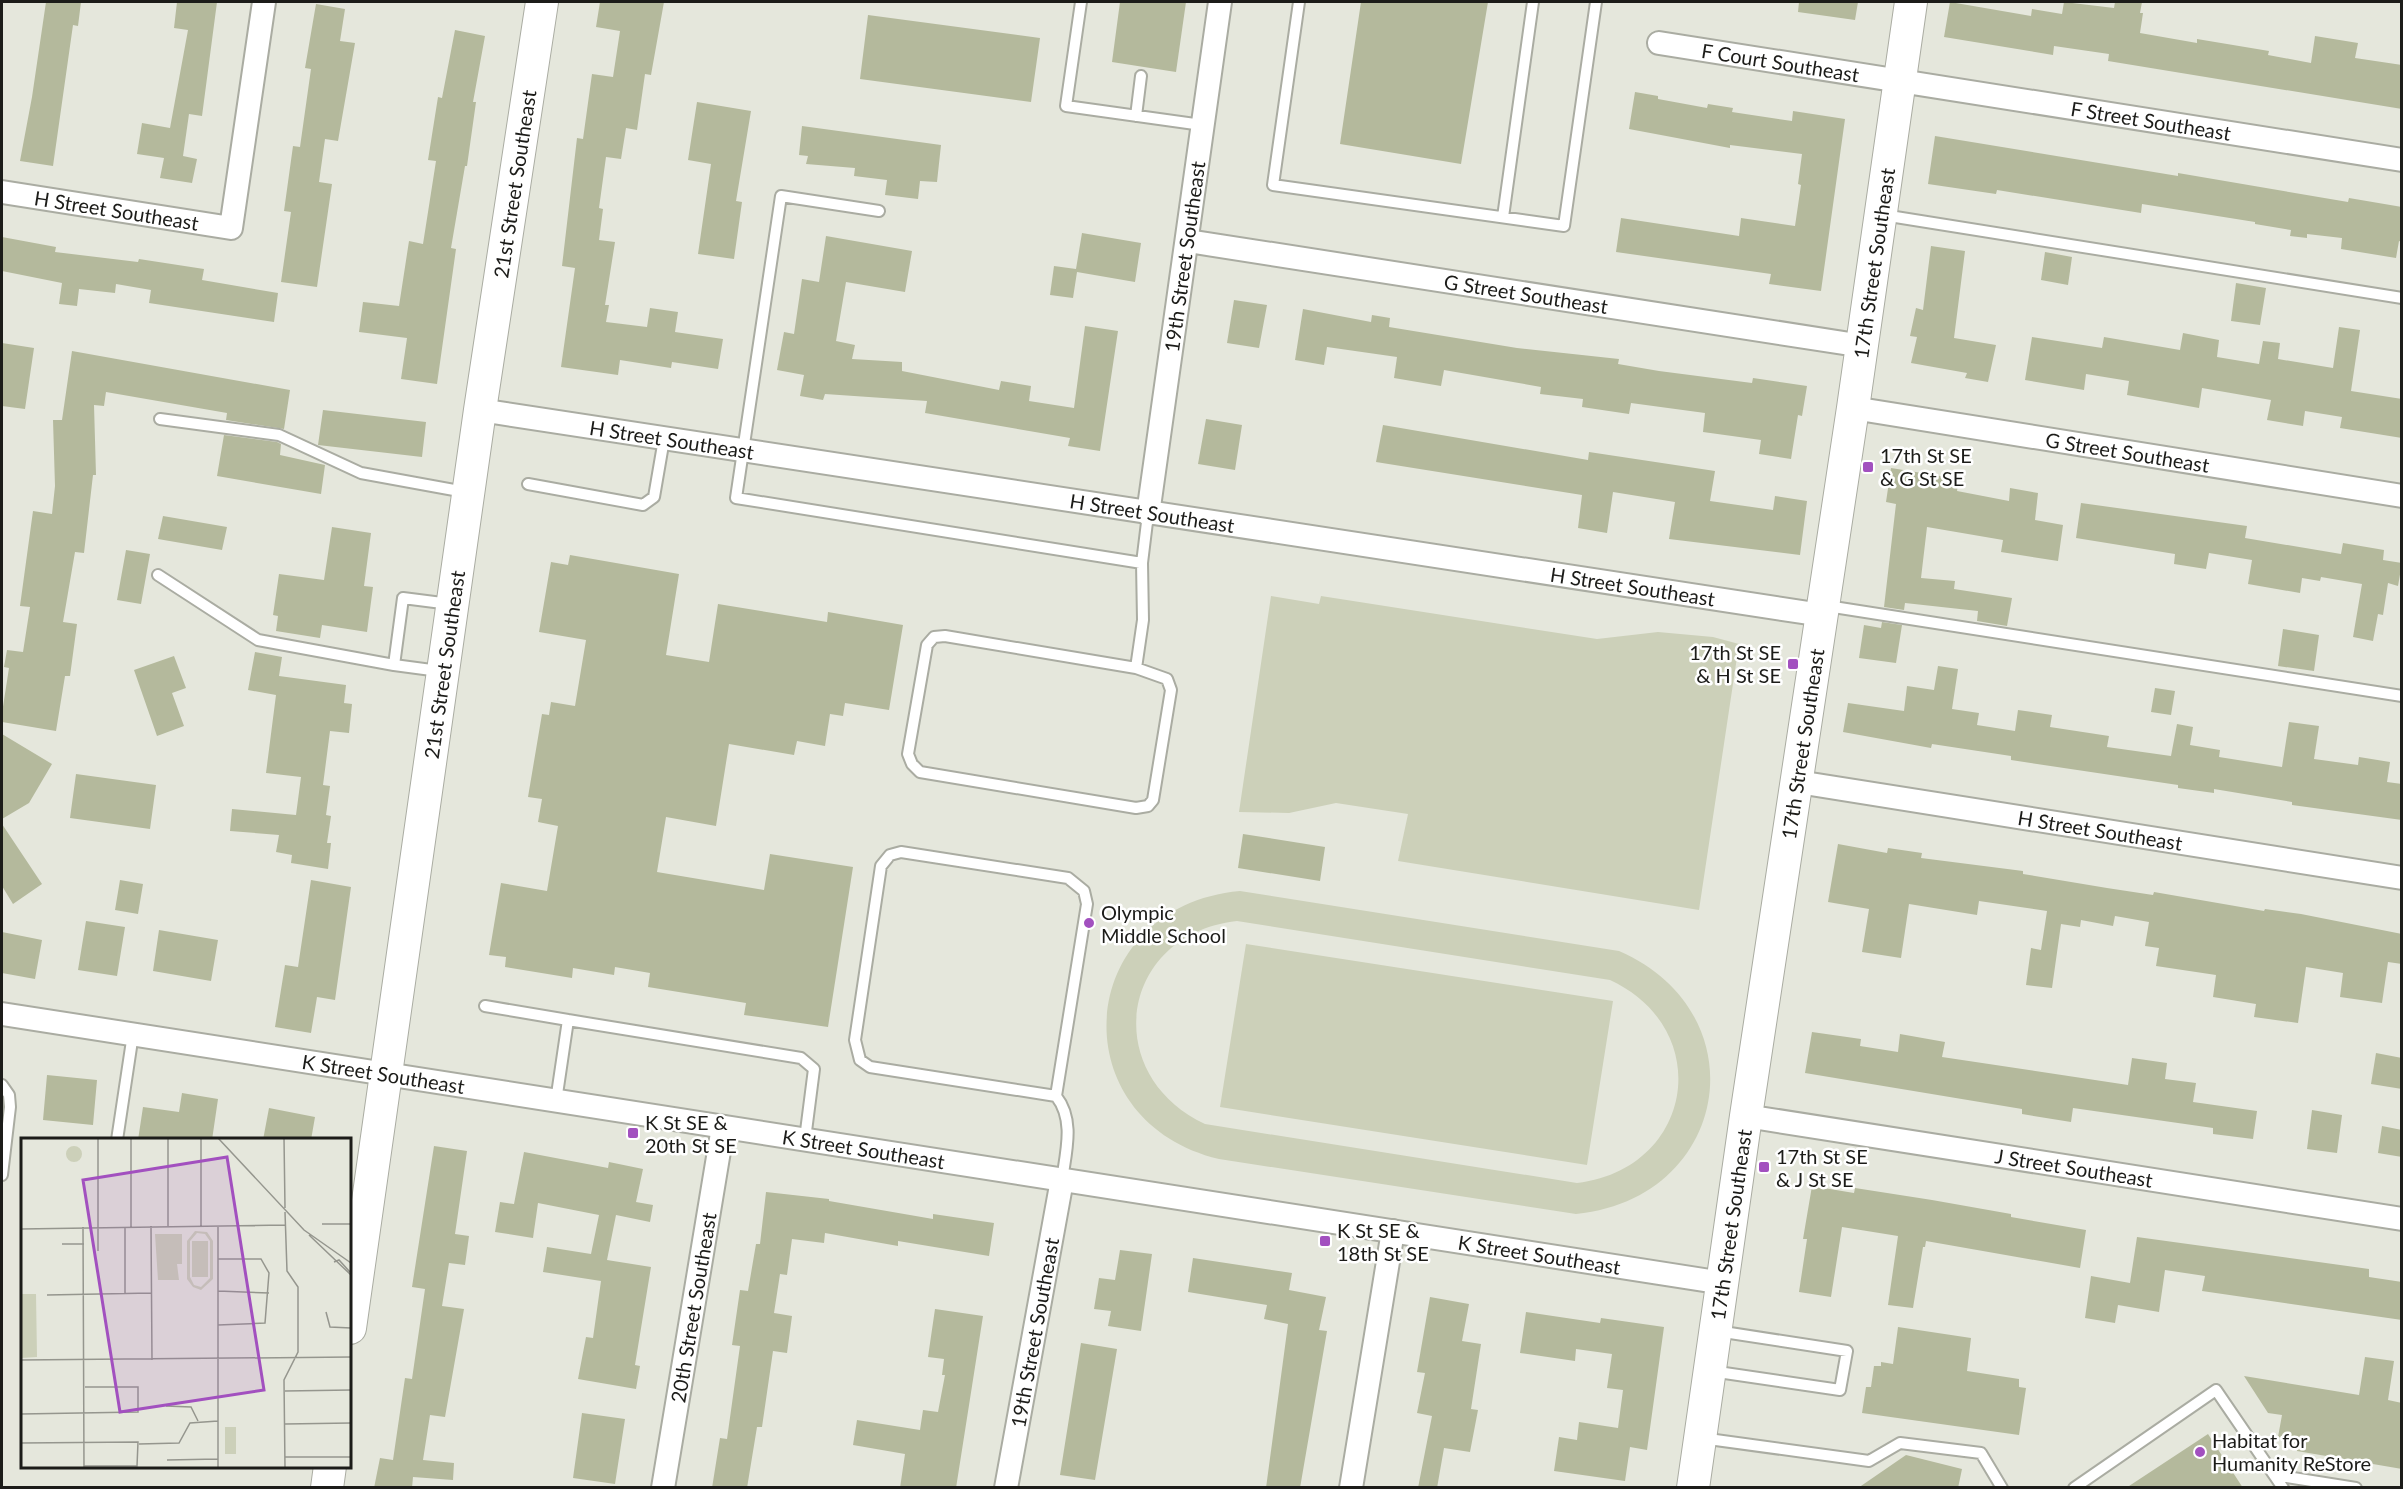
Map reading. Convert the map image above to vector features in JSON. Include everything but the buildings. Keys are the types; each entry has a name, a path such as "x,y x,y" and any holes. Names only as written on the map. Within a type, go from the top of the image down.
{"street":[{"name":"H Street Southeast","path":"2,192 231,228 264,2"},
{"name":"21st Street Southeast","path":"351,1321 480,410 542,2"},
{"name":"19th Street Southeast","path":"1148,514 1220,2"},
{"name":"17th Street Southeast","path":"1693,1488 1746,1116 1854,408 1911,2"},
{"name":"F Court Southeast","path":"1659,43 1901,81"},
{"name":"F Street Southeast","path":"1901,81 2402,160"},
{"name":"G Street Southeast","path":"1188,241 1863,346"},
{"name":"G Street Southeast","path":"1854,408 2402,496"},
{"name":"H Street Southeast","path":"480,410 1148,514 1823,610"},
{"name":"H Street Southeast","path":"1798,782 2402,878"},
{"name":"K Street Southeast","path":"2,1014 1723,1283"},
{"name":"J Street Southeast","path":"1746,1116 2402,1219"},
{"name":"20th Street Southeast","path":"663,1488 723,1127"},
{"name":"19th Street Southeast","path":"1006,1488 1062,1180"},
{"path":"1351,1488 1393,1231"},
{"path":"327,1488 330,1468"}],"lane":[{"path":"1081,2 1066,106 1203,125"},
{"path":"1299,2 1273,185 1564,226 1596,2"},
{"path":"1503,217 1533,2"},
{"path":"1136,116 1141,76"},
{"path":"879,211 781,196 741,451 736,498 1142,563"},
{"path":"1881,215 2402,298"},
{"path":"160,419 279,435 361,473 468,493"},
{"path":"528,484 643,505 649,503 654,497 664,439"},
{"path":"1136,668 1143,620 1142,563 1148,514"},
{"path":"158,576 258,640 394,665 443,671"},
{"path":"394,665 403,598 452,604"},
{"path":"1823,610 2402,696"},
{"path":"945,636 1136,668 1167,679 1171,690 1154,800 1148,806 1136,808 920,772 912,765 908,754 927,645 934,637 945,636"},
{"path":"1056,1096 1087,904 1084,891 1068,878 901,852 890,855 881,866 856,1030 855,1048 860,1060 870,1067 1056,1096 1064,1106 1068,1131 1062,1180"},
{"path":"485,1006 801,1058 814,1069 805,1139"},
{"path":"556,1101 568,1020"},
{"path":"117,1138 134,1034"},
{"path":"2,1085 9,1095 10,1107 2,1175"},
{"path":"1710,1371 1840,1390 1846,1351 1716,1331"},
{"path":"2074,1488 2216,1390 2283,1488"},
{"path":"1701,1438 1869,1461 1900,1443 1981,1453 2002,1488"},
{"path":"2274,1475 2356,1488"}],"green space":[{"path":"1271,596 1319,604 1321,596 1597,639 1658,632 1713,637 1739,644 1699,910 1398,861 1408,814 1336,803 1289,813 1239,812"},
{"path":"1240,891 1619,951 1664,979 1694,1016 1708,1058 1708,1100 1695,1141 1668,1175 1628,1201 1576,1214 1219,1159 1167,1137 1131,1103 1111,1061 1107,1016 1118,972 1144,934 1185,905","holes":["1237,921 1610,980 1644,1002 1666,1030 1677,1062 1677,1095 1667,1126 1646,1152 1616,1172 1577,1183 1205,1124 1171,1101 1149,1073 1138,1041 1137,1009 1148,978 1168,951 1198,931"]},
{"path":"1246,944 1613,1001 1587,1165 1220,1107"}],"place":[{"name":"17th St SE & G St SE","path":"1868,467"},
{"name":"17th St SE & H St SE","path":"1793,664"},
{"name":"Olympic Middle School","path":"1089,923"},
{"name":"K St SE & 20th St SE","path":"633,1133"},
{"name":"17th St SE & J St SE","path":"1764,1167"},
{"name":"K St SE & 18th St SE","path":"1325,1241"},
{"name":"Habitat for Humanity ReStore","path":"2200,1452"}]}
